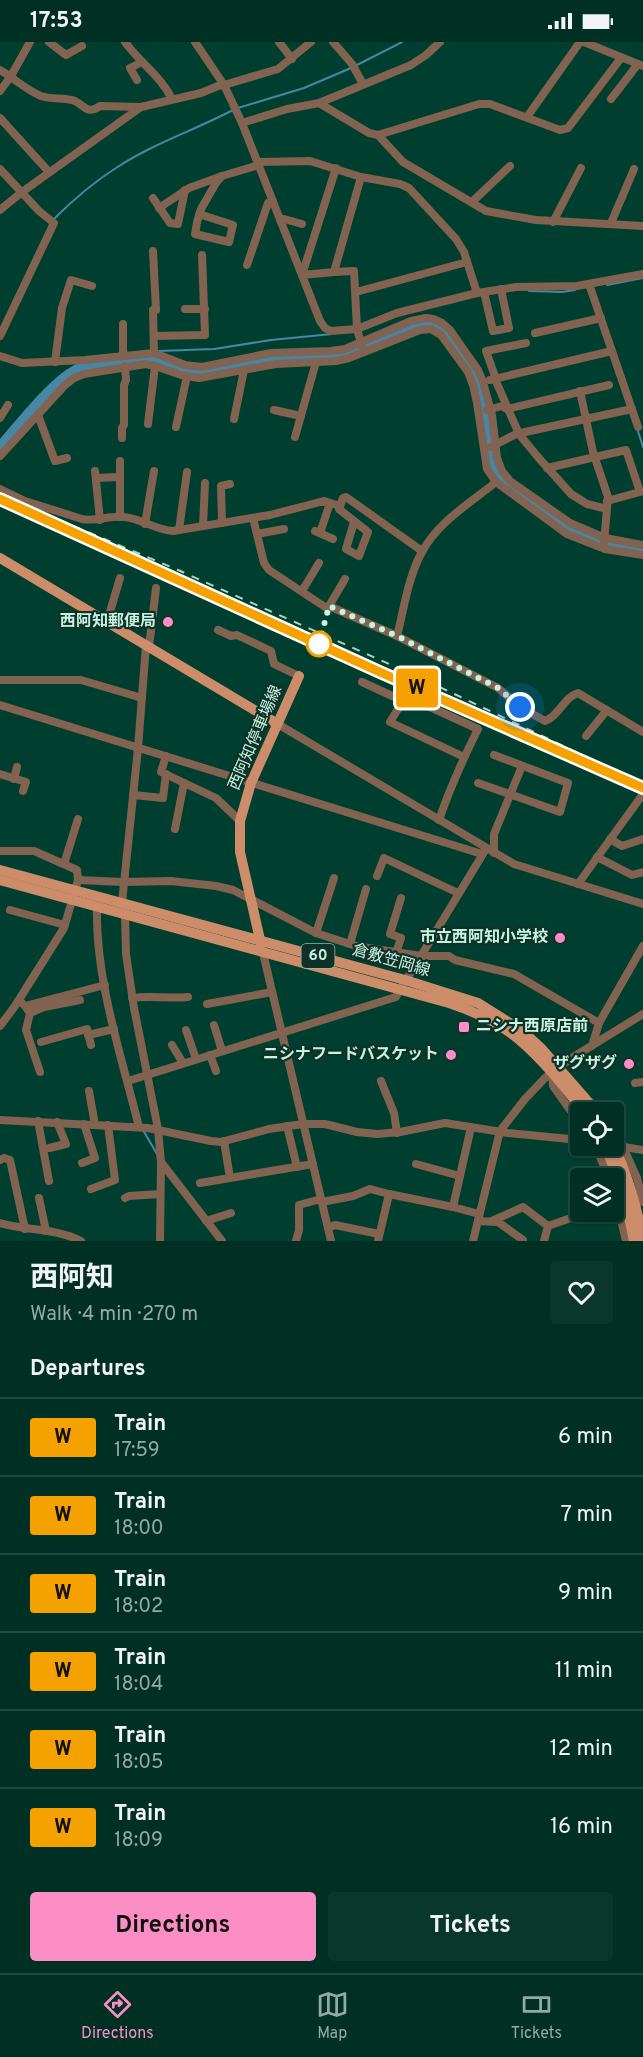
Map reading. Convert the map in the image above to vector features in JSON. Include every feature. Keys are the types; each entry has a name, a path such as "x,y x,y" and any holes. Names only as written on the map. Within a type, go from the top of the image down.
{"main road":[{"path":"0,558 276,723"},
{"name":"西阿知停車場線","path":"263,953 240,852 240,821 251,783 299,676"},
{"name":"倉敷笠岡線","path":"0,870 75,890 123,909 263,953 402,985"},
{"name":"倉敷笠岡線","path":"0,880 75,890 97,907 123,909 259,940 402,985 473,1011 494,1022 524,1044 588,1102"},
{"name":"倉敷笠岡線","path":"555,1070 577,1102"},
{"path":"621,1156 625,1170 624,1180"},
{"path":"624,1193 642,1241"},
{"path":"624,1195 634,1241"}],"street":[{"path":"0,91 30,42"},
{"path":"49,42 66,55 82,46"},
{"path":"125,42 160,78 172,99"},
{"path":"279,42 292,59"},
{"path":"0,70 39,95 50,99 74,101 84,109 95,109 100,106 141,107 201,93 273,71 292,59 311,42"},
{"path":"333,42 363,84"},
{"path":"242,123 287,108 319,103 411,65 440,42"},
{"path":"527,117 582,42 640,65 611,99"},
{"path":"199,43 242,123 320,321 325,328 331,331 358,331 397,313 480,292 502,292 516,287 577,286 643,274"},
{"path":"319,103 369,133 378,135 479,104 490,104 560,130 568,128 621,58"},
{"path":"137,80 130,68 142,62"},
{"path":"0,210 141,107"},
{"path":"0,118 49,172"},
{"path":"378,135 403,162 486,211 554,222 643,226"},
{"path":"159,208 185,190 258,163 310,161 361,177 400,184 408,188 449,229 464,252 493,331 509,328 502,292"},
{"path":"472,202 510,166"},
{"path":"302,275 336,168"},
{"path":"554,222 581,168"},
{"path":"0,169 39,211 54,223 0,336"},
{"path":"610,223 634,169"},
{"path":"199,214 233,225 229,242 195,234 199,214 222,176"},
{"path":"334,272 361,177"},
{"path":"153,198 170,223 178,224 185,190"},
{"path":"247,265 268,203 273,201"},
{"path":"280,220 302,224"},
{"path":"148,424 150,357 154,336 153,310 156,310 153,251"},
{"path":"154,336 206,335 202,255"},
{"path":"356,292 467,262"},
{"path":"302,275 354,271 358,331 363,348"},
{"path":"55,360 62,308 71,280 92,286"},
{"path":"589,284 638,427"},
{"path":"185,309 205,309"},
{"path":"535,333 601,318"},
{"path":"123,324 123,356"},
{"path":"0,356 22,363 123,356 150,357 202,367 271,352 363,348 431,329 441,335 478,384 489,447 487,469 496,482 567,534 643,555"},
{"path":"526,343 486,351 507,409 519,434 547,468 571,494 587,504 607,505 640,492 626,450 547,468"},
{"path":"1,453 65,385 84,374 125,366 150,357 187,376 206,377 276,364 350,358 363,348"},
{"path":"478,384 612,351"},
{"path":"295,437 316,362"},
{"path":"122,438 125,366"},
{"path":"234,419 244,370"},
{"path":"176,427 187,376"},
{"path":"484,410 502,406 507,409 609,385"},
{"path":"580,391 607,505 604,543"},
{"path":"0,418 8,405"},
{"path":"489,447 519,434 631,409"},
{"path":"274,410 301,416"},
{"path":"38,415 55,461 67,458"},
{"path":"489,447 510,481 570,523 604,543 643,545"},
{"path":"120,461 120,517"},
{"path":"145,524 154,471"},
{"path":"179,530 187,471"},
{"path":"100,520 95,475 120,477"},
{"path":"397,636 413,573 422,551 439,528 496,482"},
{"path":"203,526 205,483"},
{"path":"222,523 221,486 230,484"},
{"path":"0,489 25,501 82,519 91,521 124,517 166,531 254,518 324,501 340,506"},
{"path":"354,522 339,509 343,498 346,497 422,551"},
{"path":"330,503 317,532 333,539"},
{"path":"254,518 264,563 269,570 311,599 327,609 345,579"},
{"path":"257,534 280,529 277,541"},
{"path":"302,591 318,563"},
{"path":"107,622 120,578"},
{"path":"156,588 147,646 123,882 123,909 132,998 158,1130 161,1162 160,1241"},
{"path":"329,606 397,636 498,688 520,707 545,720 551,719 573,694 578,693 643,732"},
{"path":"218,630 231,636 237,635 271,651 274,664 299,676"},
{"path":"0,680 81,681 142,698"},
{"path":"362,682 403,700"},
{"path":"439,820 455,774 464,757 478,729 406,696 390,722 464,757"},
{"path":"0,705 251,783 487,852 522,867 643,904"},
{"path":"586,736 607,710"},
{"path":"276,723 439,820 487,852"},
{"path":"478,783 560,812 568,783 494,755"},
{"path":"166,756 161,772 216,798 240,821"},
{"path":"128,1081 396,997 458,893 487,852 522,766"},
{"path":"14,779 17,767"},
{"path":"0,774 26,782 23,791"},
{"path":"133,795 163,798 166,774"},
{"path":"175,829 184,783"},
{"path":"579,884 643,794"},
{"path":"64,864 78,819"},
{"path":"610,839 622,846 643,839"},
{"path":"0,851 34,851 77,870 75,890 65,925 25,1006 26,1030 40,1072"},
{"path":"597,857 632,876 643,872"},
{"path":"376,876 384,858 458,893"},
{"path":"316,933 334,878"},
{"path":"75,890 123,882 171,881 233,890 316,933 350,944 420,956 449,956 455,960 514,974 599,1023"},
{"path":"350,944 366,889"},
{"path":"396,953 401,938 390,934 401,898"},
{"path":"97,907 98,945 105,985 139,1127"},
{"path":"10,910 65,925"},
{"path":"592,1046 599,1023 643,946"},
{"path":"263,953 331,1241"},
{"path":"0,1026 25,1006 105,985"},
{"path":"207,1004 273,992"},
{"path":"132,998 188,997"},
{"path":"25,1006 45,1011 80,1000"},
{"path":"473,1241 500,1131 525,1099 555,1070 643,1014"},
{"path":"214,1025 222,1051"},
{"path":"41,1042 87,1029 91,1045"},
{"path":"88,1035 114,1029"},
{"path":"186,1030 196,1059"},
{"path":"172,1045 183,1063"},
{"path":"210,1054 216,1071"},
{"path":"555,1070 553,1086 570,1110"},
{"path":"381,1081 394,1113 397,1132"},
{"path":"89,1091 95,1125"},
{"path":"585,1098 590,1102"},
{"path":"0,1120 139,1127 211,1141 224,1141 269,1129 303,1124 325,1124 357,1132 377,1134 445,1123 570,1139"},
{"path":"38,1122 49,1181"},
{"path":"49,1148 66,1144 57,1122"},
{"path":"82,1163 95,1158 84,1124"},
{"path":"91,1189 115,1180 108,1126"},
{"path":"287,1126 297,1167"},
{"path":"453,1206 471,1128"},
{"path":"224,1141 230,1178"},
{"path":"624,1148 643,1150"},
{"path":"624,1156 637,1178 643,1202"},
{"path":"0,1160 4,1158 10,1160 25,1228"},
{"path":"161,1162 222,1241"},
{"path":"200,1183 313,1164"},
{"path":"416,1164 460,1176"},
{"path":"296,1241 299,1230 299,1205 353,1196 370,1189 453,1206 478,1218 498,1222 523,1240"},
{"path":"125,1198 160,1194"},
{"path":"328,1228 335,1225 378,1238 389,1194"},
{"path":"39,1198 46,1231"},
{"path":"492,1221 523,1207 548,1226"},
{"path":"206,1221 231,1213"},
{"path":"548,1226 570,1219"},
{"path":"621,1222 626,1241"},
{"path":"0,1223 64,1233 81,1241"},
{"path":"544,1241 548,1226"}],"waterway":[{"path":"357,65 402,42"},
{"path":"238,108 304,88 351,68"},
{"path":"55,218 92,185 130,159 233,110"},
{"path":"607,285 643,278"},
{"path":"529,291 575,290"},
{"path":"0,448 60,382 80,369 119,361 150,358 190,372 212,372 274,358 340,355 403,330 430,324 439,327 449,336 475,379 485,411 492,462 501,479 512,490 578,534 604,544 643,550"},
{"path":"159,351 214,349 332,334"},
{"path":"637,428 643,447"},
{"path":"143,1130 157,1154"}],"railway":[{"path":"0,495 178,570 425,680 643,784"},
{"path":"150,567 465,709"}],"train":[{"name":"W","path":"0,499 382,673 643,788"}],"place":[{"name":"西阿知郵便局","path":"168,622"},
{"name":"市立西阿知小学校","path":"560,938"},
{"name":"ニシナ西原店前","path":"464,1027"},
{"name":"ニシナフードバスケット","path":"451,1055"},
{"name":"ザグザグ","path":"629,1064"}],"route":[{"path":"319,644 329,606 397,636 498,688 520,707"}]}
